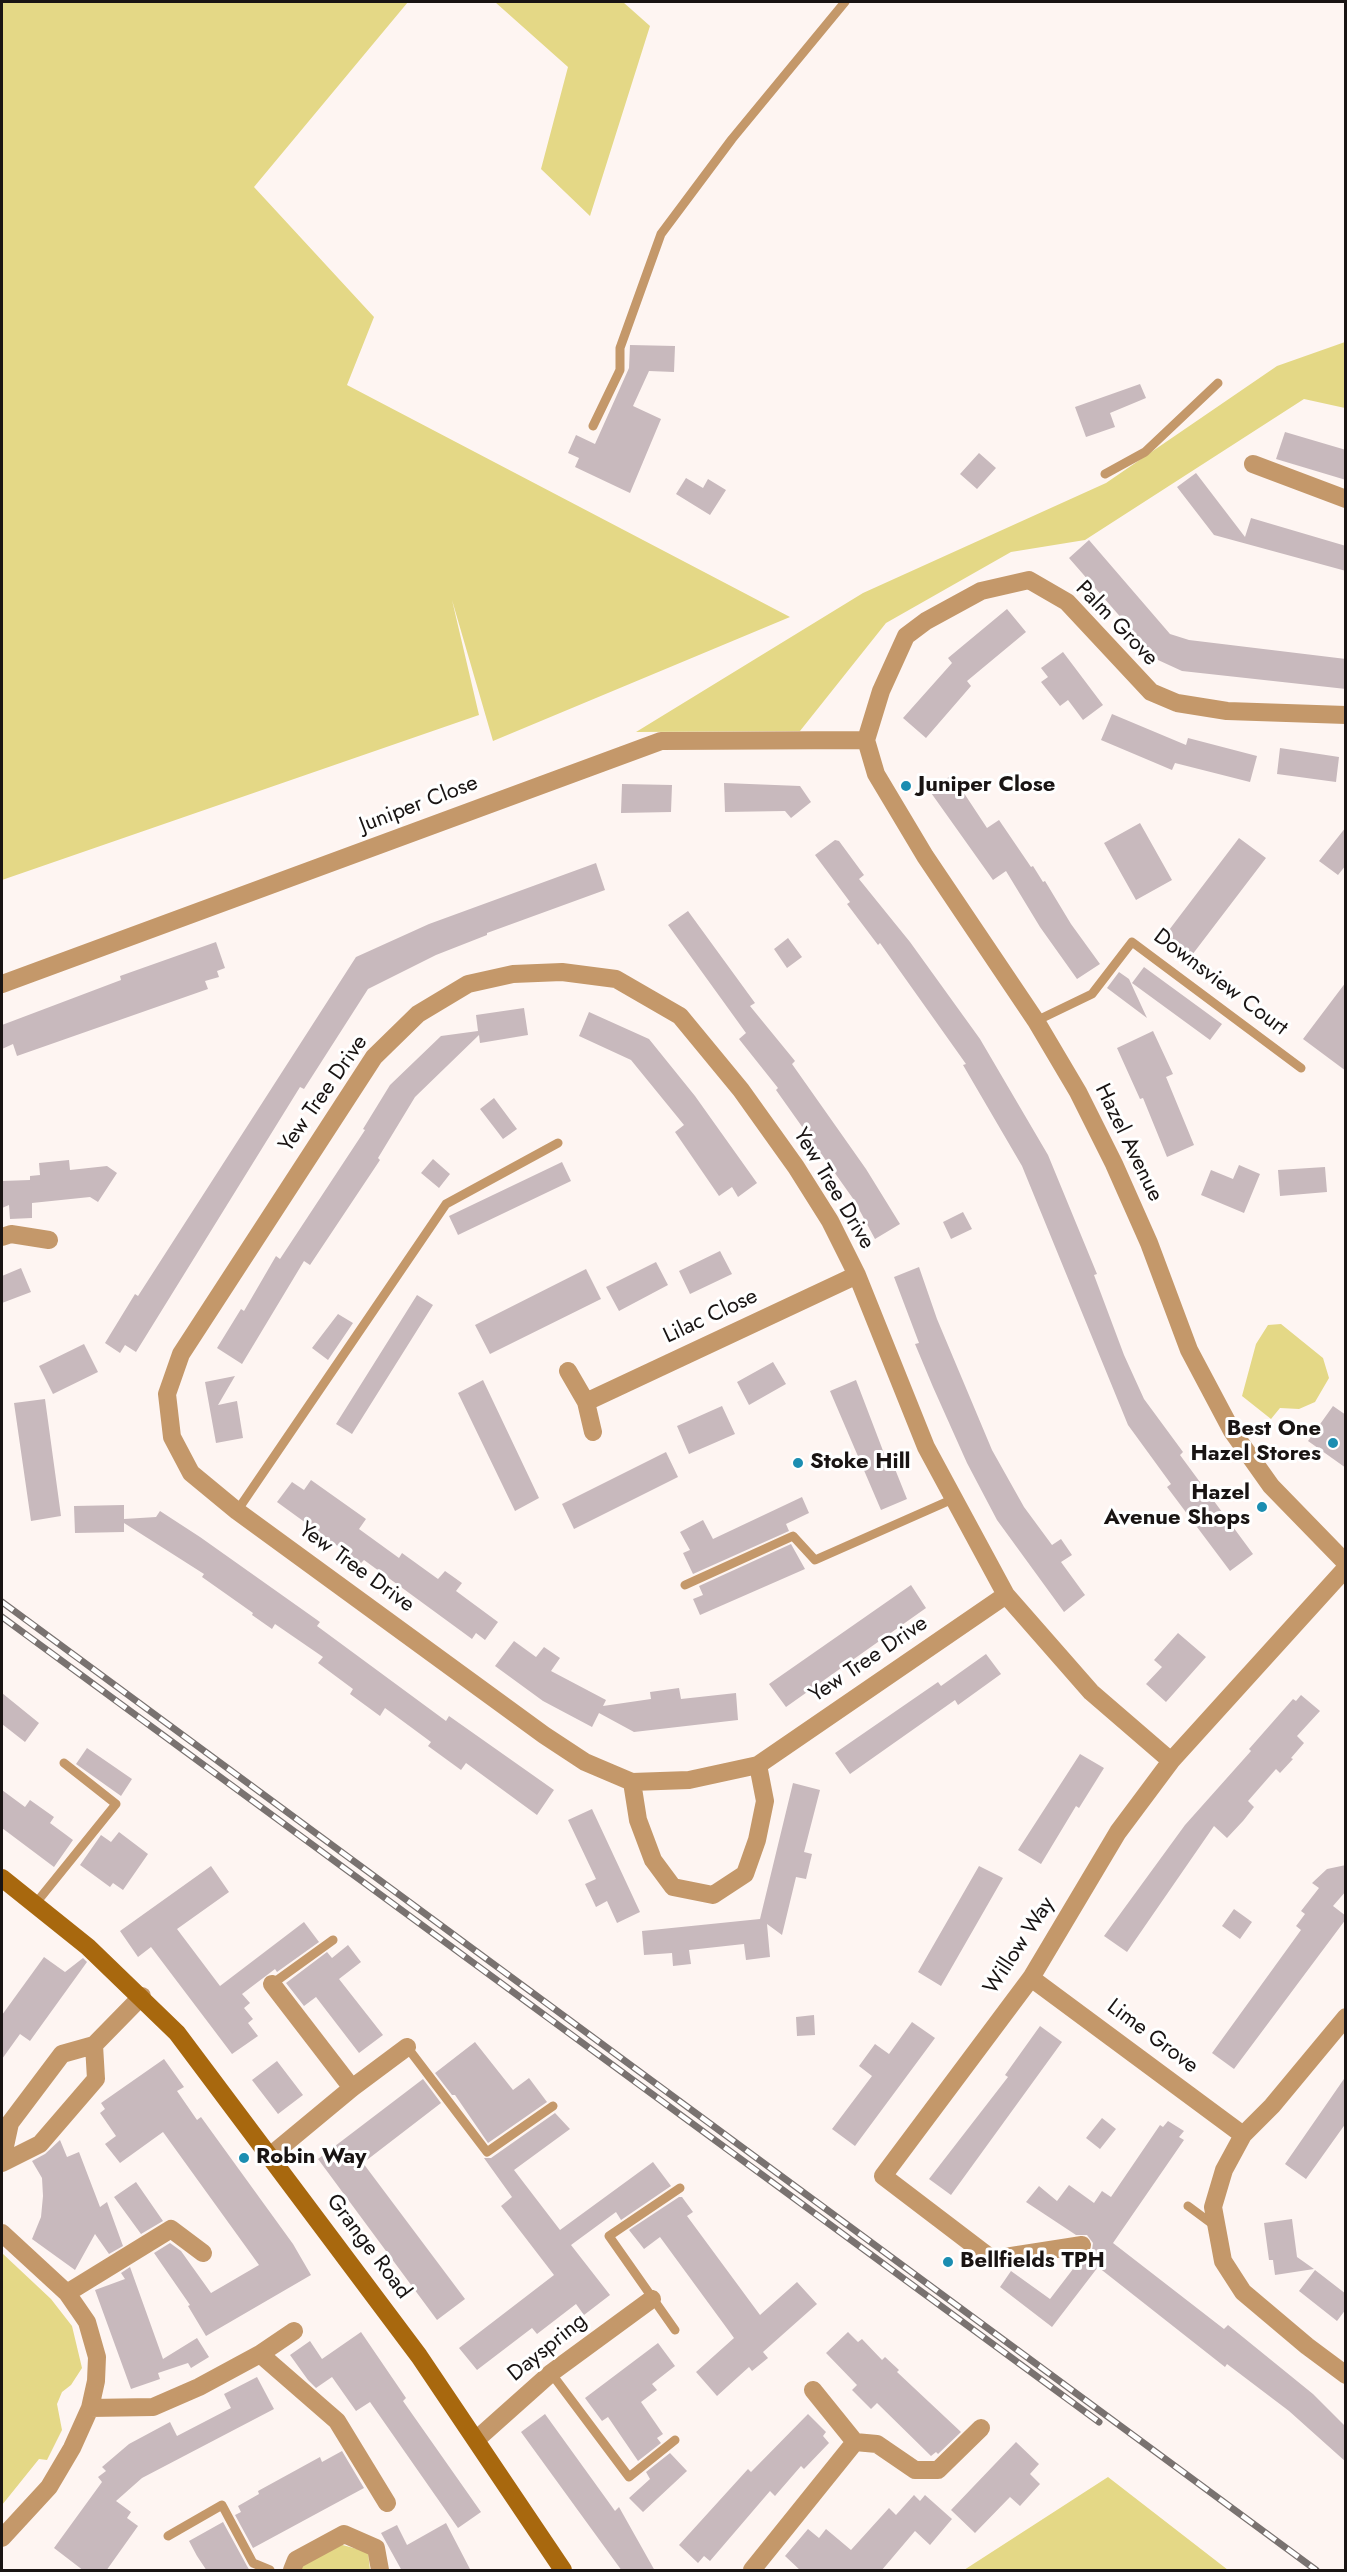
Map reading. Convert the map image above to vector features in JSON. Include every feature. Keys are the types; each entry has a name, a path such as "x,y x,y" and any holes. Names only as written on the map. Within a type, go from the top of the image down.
{"street":[{"path":"1253,464 1346,499"},
{"name":"Palm Grove","path":"866,740 881,691 906,636 926,621 981,591 1029,580 1067,602 1151,692 1178,703 1227,711 1346,715"},
{"name":"Juniper Close","path":"2,984 661,741 866,740"},
{"name":"Hazel Avenue","path":"866,740 876,774 925,856 1036,1021 1078,1092 1114,1164 1149,1243 1188,1350 1232,1431 1271,1486 1346,1563"},
{"name":"Yew Tree Drive","path":"1006,1595 758,1765 689,1780 632,1782 585,1762 544,1736 237,1511 190,1473 172,1437 167,1394 181,1354 374,1057 418,1014 468,984 513,974 562,972 616,979 680,1016 741,1090 796,1167 830,1221 857,1275 926,1447 1006,1595 1091,1692 1171,1761"},
{"path":"2,1237 11,1234 49,1239"},
{"name":"Lilac Close","path":"586,1402 857,1275"},
{"path":"568,1371 586,1402 593,1432"},
{"name":"Willow Way","path":"1082,2245 992,2259 883,2176 1031,1978 1118,1832 1171,1761 1346,1568"},
{"path":"632,1782 638,1820 653,1860 673,1887 713,1895 745,1874 757,1840 765,1801 758,1765"},
{"name":"Grange Road","path":"2,1878 36,1903 141,1996 177,2033 368,2284 477,2439 563,2571"},
{"name":"Lime Grove","path":"1031,1978 1243,2135"},
{"path":"272,1984 352,2088"},
{"path":"2,2162 10,2122 62,2054 94,2045 141,1996"},
{"path":"1346,2017 1272,2106 1243,2135 1224,2170 1212,2207 1223,2261 1243,2292 1307,2346 1346,2374"},
{"path":"2,2162 40,2144 96,2079 94,2045"},
{"path":"270,2156 352,2088 407,2047"},
{"path":"67,2293 171,2229 203,2253"},
{"path":"2,2233 67,2293 87,2322 97,2357 96,2381 90,2408 72,2448 49,2487 2,2538"},
{"name":"Dayspring","path":"477,2439 551,2373 652,2299"},
{"path":"90,2408 153,2407 199,2387 260,2354 294,2331"},
{"path":"260,2354 337,2421 387,2503"},
{"path":"813,2390 855,2442 878,2444 915,2470 938,2470 981,2428"},
{"path":"752,2571 855,2442"},
{"path":"292,2571 296,2560 344,2534 376,2548 380,2571"}],"lane":[{"path":"593,426 620,370 620,348 661,234 732,139 845,2"},
{"path":"1105,474 1145,452 1218,383"},
{"name":"Downsview Court","path":"1036,1021 1092,994 1132,942 1301,1068"},
{"path":"237,1511 446,1204 558,1143"},
{"path":"685,1585 793,1536 815,1560 953,1499"},
{"path":"36,1903 116,1804 64,1763"},
{"path":"272,1984 333,1940"},
{"path":"407,2047 487,2152 553,2106"},
{"path":"675,2330 609,2236 680,2188"},
{"path":"1188,2206 1216,2227"},
{"path":"551,2373 629,2477 675,2440"},
{"path":"168,2536 222,2505 253,2563 270,2571"}],"shaded area":[{"path":"2,2 408,2 254,187 374,317 347,385 790,617 493,741 452,600 479,715 2,880"},
{"path":"495,2 623,2 650,26 590,216 541,169 568,67"},
{"path":"1345,342 1345,408 1304,399 1085,540 1011,552 886,623 800,731 636,732 863,593 1106,483 1277,366"},
{"path":"1281,1324 1323,1358 1329,1378 1315,1402 1299,1409 1280,1408 1271,1419 1242,1396 1256,1344 1268,1325"},
{"path":"2,2253 51,2299 72,2326 82,2368 71,2385 62,2392 57,2404 62,2430 47,2460 39,2459 2,2505"},
{"path":"1108,2477 1228,2570 964,2570"},
{"path":"339,2544 368,2552 370,2570 301,2570 303,2565"}],"building":[{"path":"630,345 675,346 674,372 649,371 633,406 661,419 630,493 575,467 579,458 568,453 576,435 595,444 629,368"},
{"path":"1140,384 1146,398 1110,413 1115,427 1086,437 1075,407"},
{"path":"1285,432 1346,450 1346,480 1276,459"},
{"path":"979,453 996,468 977,489 960,474"},
{"path":"1196,473 1245,537 1251,518 1346,546 1346,571 1214,535 1177,487"},
{"path":"686,478 703,488 708,479 726,490 710,515 676,494"},
{"path":"1089,540 1170,634 1189,640 1346,659 1346,689 1182,671 1158,660 1069,558"},
{"path":"1007,609 1026,632 967,681 971,686 926,738 903,718 952,663 948,658"},
{"path":"1063,652 1103,705 1083,720 1068,700 1060,706 1041,682 1048,677 1041,668"},
{"path":"1112,714 1186,745 1188,738 1257,756 1250,782 1175,763 1172,770 1101,740"},
{"path":"1280,748 1339,757 1336,782 1277,774"},
{"path":"952,775 987,828 999,820 1031,867 1033,866 1043,882 1045,881 1071,924 1100,964 1077,979 1040,927 1006,871 993,880 929,790"},
{"path":"724,783 800,786 811,802 791,818 785,811 725,812"},
{"path":"622,784 672,785 671,812 621,813"},
{"path":"1140,823 1172,880 1136,900 1104,843"},
{"path":"1346,827 1346,865 1338,875 1319,861"},
{"path":"1239,838 1266,858 1192,955 1166,934"},
{"path":"835,840 839,841 864,875 859,879 910,942 980,1039 1048,1155 1097,1274 1094,1275 1124,1355 1144,1399 1183,1452 1180,1455 1253,1554 1230,1571 1167,1487 1171,1484 1128,1425 1022,1166 963,1065 966,1064 880,943 878,945 847,904 850,902 815,855"},
{"path":"596,863 605,890 487,933 487,935 436,955 368,989 304,1089 300,1087 136,1352 125,1345 120,1353 105,1343 135,1294 138,1296 356,957 429,924"},
{"path":"688,911 755,1003 750,1006 795,1061 792,1064 866,1169 900,1224 875,1239 854,1200 776,1090 778,1088 739,1039 746,1033 668,925"},
{"path":"788,938 802,957 787,968 774,949"},
{"path":"216,942 225,968 217,971 219,977 205,981 208,989 17,1056 13,1044 2,1049 2,1025 121,980 120,976"},
{"path":"1144,967 1222,1024 1210,1040 1132,983"},
{"path":"1119,972 1129,979 1147,1018 1107,988"},
{"path":"1346,982 1346,1071 1303,1039"},
{"path":"524,1008 528,1035 480,1043 479,1035 415,1097 378,1158 380,1160 310,1265 304,1261 242,1364 217,1348 241,1309 244,1311 276,1256 280,1259 365,1130 363,1129 390,1085 441,1036 478,1031 476,1015"},
{"path":"589,1012 649,1039 695,1096 757,1183 738,1197 732,1187 719,1196 675,1132 684,1125 631,1060 579,1036"},
{"path":"1153,1031 1173,1074 1166,1077 1194,1145 1167,1157 1143,1098 1140,1099 1117,1048"},
{"path":"494,1098 517,1129 503,1139 480,1109"},
{"path":"433,1159 450,1174 439,1188 421,1173"},
{"path":"69,1160 70,1170 107,1166 117,1173 98,1202 90,1197 32,1203 32,1218 10,1219 9,1205 2,1208 2,1181 30,1180 30,1176 40,1175 39,1163"},
{"path":"562,1162 571,1181 458,1235 449,1216"},
{"path":"1239,1165 1260,1174 1244,1213 1201,1195 1211,1170 1233,1179"},
{"path":"1325,1167 1327,1192 1280,1196 1278,1170"},
{"path":"963,1212 972,1229 951,1239 943,1222"},
{"path":"720,1251 732,1274 690,1294 679,1271"},
{"path":"656,1262 668,1285 619,1311 606,1287"},
{"path":"919,1267 937,1319 992,1450 1024,1507 1052,1545 1061,1539 1072,1555 1061,1562 1085,1595 1064,1612 997,1520 967,1463 933,1387 915,1344 919,1343 894,1277"},
{"path":"21,1268 31,1292 2,1303 2,1276"},
{"path":"586,1269 601,1299 490,1354 475,1325"},
{"path":"417,1295 433,1305 352,1434 336,1424"},
{"path":"338,1314 353,1323 328,1360 312,1348"},
{"path":"84,1344 98,1372 53,1394 39,1366"},
{"path":"773,1362 786,1384 749,1405 737,1382"},
{"path":"235,1376 218,1405 237,1401 243,1438 216,1443 205,1382"},
{"path":"483,1380 539,1498 515,1511 458,1393"},
{"path":"856,1380 885,1456 889,1454 907,1499 881,1510 830,1391"},
{"path":"45,1399 61,1516 31,1521 14,1403"},
{"path":"722,1406 735,1434 689,1454 677,1426"},
{"path":"1333,1406 1346,1415 1346,1468 1308,1441"},
{"path":"666,1452 678,1477 574,1529 562,1504"},
{"path":"311,1480 366,1519 359,1529 399,1558 402,1553 438,1579 445,1571 462,1583 456,1591 498,1622 485,1640 476,1633 472,1639 364,1560 361,1563 277,1502 292,1482 304,1490"},
{"path":"802,1497 809,1513 786,1524 789,1531 693,1574 683,1553 690,1550 680,1532 703,1520 713,1539"},
{"path":"124,1505 124,1519 156,1517 160,1511 200,1537 320,1622 317,1626 446,1721 449,1716 554,1790 537,1815 466,1763 461,1770 428,1746 431,1742 385,1708 380,1716 350,1694 353,1689 318,1663 323,1657 275,1624 272,1629 202,1577 204,1574 124,1523 124,1532 75,1533 74,1506"},
{"path":"791,1544 805,1569 700,1615 693,1599 703,1595 699,1586"},
{"path":"911,1585 926,1608 786,1707 769,1684"},
{"path":"1178,1633 1206,1657 1166,1702 1146,1684 1162,1667 1154,1660"},
{"path":"514,1641 536,1657 544,1647 560,1658 551,1671 606,1700 603,1706 651,1699 650,1692 679,1688 681,1699 736,1693 738,1720 634,1732 599,1713 592,1727 543,1701 495,1666"},
{"path":"986,1654 1001,1674 958,1705 955,1700 850,1774 835,1753 938,1682 941,1686"},
{"path":"2,1693 39,1723 25,1742 2,1724"},
{"path":"1301,1695 1320,1711 1297,1736 1304,1743 1291,1758 1293,1759 1280,1773 1276,1769 1248,1801 1254,1807 1243,1821 1227,1838 1214,1826 1127,1952 1104,1936 1185,1825 1251,1751 1249,1749 1293,1699 1296,1701"},
{"path":"87,1748 132,1779 121,1796 76,1764"},
{"path":"1080,1754 1104,1768 1079,1808 1076,1806 1041,1864 1018,1850"},
{"path":"793,1783 820,1790 804,1852 812,1854 806,1879 796,1877 782,1935 767,1924 770,1957 746,1960 744,1944 689,1950 691,1964 673,1966 672,1953 644,1955 642,1931 760,1919"},
{"path":"2,1790 25,1807 30,1800 54,1817 50,1823 73,1840 54,1867 2,1828"},
{"path":"592,1809 640,1912 617,1923 607,1901 596,1907 585,1884 596,1879 568,1820"},
{"path":"119,1832 148,1854 123,1890 113,1883 110,1887 80,1865 101,1835 111,1842"},
{"path":"1346,1865 1346,1891 1333,1906 1346,1916 1346,1919 1234,2069 1212,2053 1301,1930 1296,1926 1305,1914 1301,1911 1319,1888 1312,1883 1327,1869"},
{"path":"211,1866 229,1892 177,1929 220,1986 304,1922 319,1942 277,1972 275,1969 242,1994 250,2003 244,2008 253,2019 248,2023 258,2036 232,2054 151,1947 138,1957 120,1931"},
{"path":"979,1866 1003,1878 941,1986 918,1972"},
{"path":"1234,1909 1252,1922 1240,1939 1222,1926"},
{"path":"348,1945 361,1962 339,1979 383,2035 359,2053 316,1997 304,2006 286,1983 327,1952 332,1958"},
{"path":"44,1957 65,1972 83,1958 87,1962 30,2041 20,2034 2,2059 2,2015"},
{"path":"814,2015 815,2035 797,2036 796,2017"},
{"path":"912,2022 935,2038 855,2146 832,2129 872,2076 859,2066 875,2044 889,2054"},
{"path":"1040,2026 1062,2042 951,2195 929,2179 1008,2077 1005,2075"},
{"path":"475,2042 513,2090 529,2078 547,2102 488,2143 455,2095 452,2095 435,2073"},
{"path":"164,2059 184,2087 177,2091 197,2120 201,2117 293,2244 311,2275 206,2336 188,2306 190,2305 154,2253 170,2243 181,2251 211,2293 259,2265 163,2132 120,2163 105,2144 116,2136 100,2113 105,2109 101,2103"},
{"path":"277,2061 303,2095 278,2114 252,2080"},
{"path":"1346,2076 1346,2123 1306,2179 1285,2164"},
{"path":"423,2079 441,2103 363,2163 465,2299 437,2320 318,2159"},
{"path":"555,2113 570,2129 514,2170 560,2230 653,2162 671,2186 621,2220 616,2212 571,2245 610,2295 584,2315 576,2304 537,2334 532,2328 477,2370 459,2348 554,2275 501,2206 512,2197 484,2158 491,2158"},
{"path":"1102,2118 1116,2129 1100,2149 1086,2138"},
{"path":"1168,2121 1184,2131 1179,2137 1184,2140 1113,2243 1224,2329 1228,2325 1313,2394 1346,2427 1346,2462 1289,2411 1227,2364 1225,2367 1098,2267 1052,2327 1000,2287 1011,2271 1050,2299 1083,2256 1092,2250 1093,2243 1087,2235 1076,2235 1026,2202 1039,2186 1057,2201 1069,2185 1094,2203 1102,2191 1111,2197 1160,2125 1163,2127"},
{"path":"60,2140 67,2157 79,2152 100,2207 107,2202 123,2246 109,2254 95,2234 75,2270 32,2239 41,2217 43,2196 42,2178 32,2161 45,2154"},
{"path":"136,2182 163,2221 141,2234 114,2197"},
{"path":"682,2197 693,2212 687,2216 760,2315 797,2282 817,2304 763,2352 768,2358 752,2371 749,2367 717,2396 696,2372 734,2338 660,2237 644,2249 629,2230"},
{"path":"1292,2219 1297,2257 1314,2269 1275,2275 1273,2260 1269,2260 1264,2223"},
{"path":"130,2267 163,2359 197,2338 209,2357 191,2368 188,2363 158,2373 160,2379 131,2389 95,2290 125,2279 121,2273"},
{"path":"1315,2270 1346,2294 1346,2309 1337,2321 1299,2291"},
{"path":"361,2332 406,2398 403,2401 481,2512 458,2528 370,2402 356,2411 332,2377 316,2388 290,2355 310,2341 322,2359"},
{"path":"848,2332 858,2342 862,2339 882,2360 885,2357 899,2370 897,2372 961,2432 938,2454 936,2452 931,2456 877,2403 871,2409 852,2390 857,2385 826,2353"},
{"path":"658,2343 675,2366 652,2384 657,2390 641,2402 663,2434 657,2438 661,2443 638,2461 608,2417 602,2421 585,2398"},
{"path":"257,2377 274,2409 142,2478 116,2501 131,2512 127,2518 138,2526 106,2571 84,2571 54,2548 102,2482 98,2477 106,2471 102,2467 129,2444 170,2422 177,2436 231,2408 224,2394"},
{"path":"545,2414 615,2511 619,2507 655,2571 622,2571 521,2432"},
{"path":"808,2414 826,2432 823,2436 829,2443 804,2469 801,2466 775,2496 770,2491 710,2561 704,2556 698,2563 679,2545 748,2469 751,2472"},
{"path":"1016,2442 1039,2464 1030,2474 1040,2484 1020,2506 1010,2497 975,2533 951,2510"},
{"path":"342,2451 364,2488 253,2548 235,2515 241,2512 238,2506 259,2494 258,2491 320,2457 322,2462"},
{"path":"670,2453 687,2471 643,2512 629,2498 650,2479 646,2472"},
{"path":"914,2495 920,2501 925,2495 952,2519 930,2545 915,2531 881,2571 801,2571 785,2556 808,2529 819,2538 826,2529 851,2550 889,2508 896,2515"},
{"path":"223,2522 250,2571 207,2571 197,2556 189,2541"},
{"path":"446,2523 471,2571 402,2571 381,2533 397,2525 407,2545"}],"railway":[{"path":"2,1602 1316,2570"},
{"path":"2,1617 1099,2422"}],"place":[{"name":"Juniper Close","path":"906,786"},
{"name":"Best One Hazel Stores","path":"1333,1443"},
{"name":"Stoke Hill","path":"798,1463"},
{"name":"Hazel Avenue Shops","path":"1262,1507"},
{"name":"Robin Way","path":"244,2158"},
{"name":"Bellfields TPH","path":"948,2262"}]}
